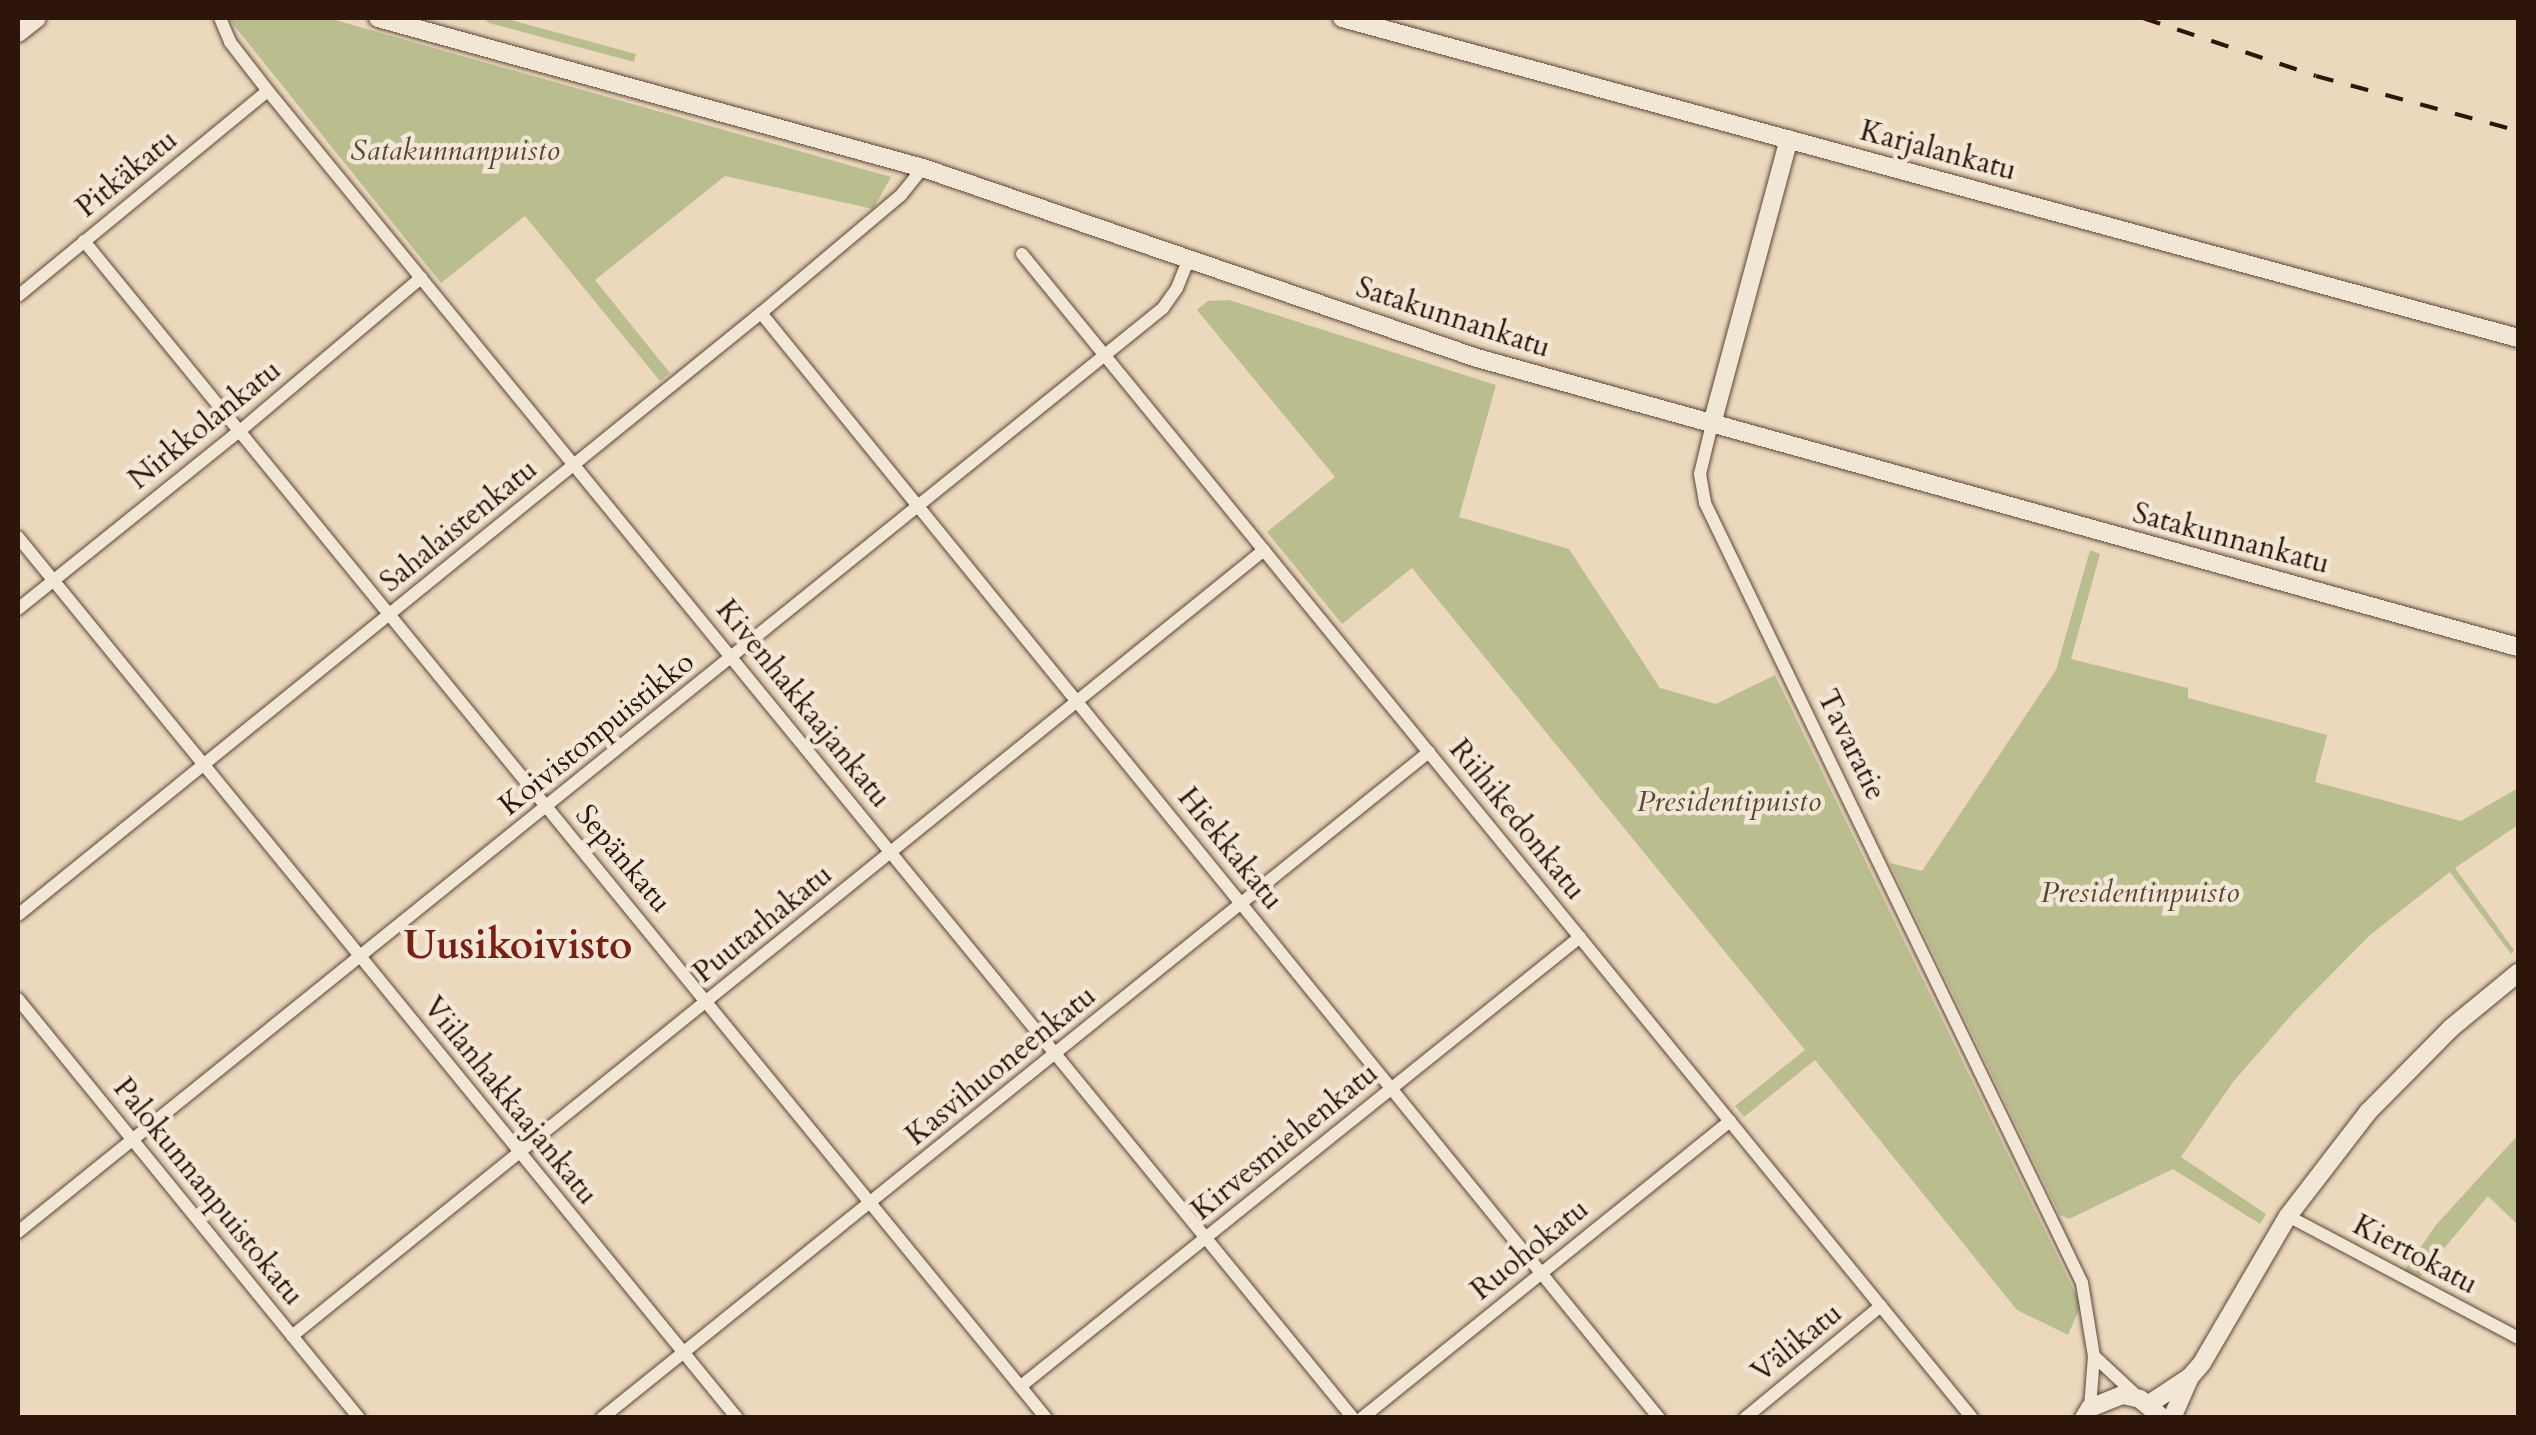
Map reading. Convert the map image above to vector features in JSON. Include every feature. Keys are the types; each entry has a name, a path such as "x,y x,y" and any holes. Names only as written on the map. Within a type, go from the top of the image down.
{"main road":[{"path":"18,33 37,18"},
{"name":"Satakunnankatu","path":"378,18 439,26 923,168 1477,358 2518,647"},
{"name":"Karjalankatu","path":"1342,18 2518,338"},
{"name":"Tavaratie","path":"1712,424 1788,139"},
{"path":"2172,1418 2190,1376 2288,1216 2368,1112 2451,1028 2518,974"},
{"path":"2144,1401 2190,1376"},
{"path":"2087,1413 2123,1396 2144,1401 2163,1418"}],"street":[{"name":"Kivenhakkaajankatu","path":"220,18 230,42 268,91 1353,1418"},
{"name":"Pitkäkatu","path":"18,296 268,91"},
{"name":"Sahalaistenkatu","path":"18,915 761,313 901,195 923,168"},
{"name":"Sepänkatu","path":"84,242 242,430 1046,1418"},
{"name":"Riihikedonkatu","path":"1022,254 1972,1418"},
{"name":"Koivistonpuistikko","path":"18,1232 1163,308 1177,288 1188,259"},
{"name":"Nirkkolankatu","path":"18,608 242,430 421,278"},
{"name":"Hiekkakatu","path":"761,313 1659,1418"},
{"name":"Tavaratie","path":"1712,424 1700,474 1704,504 2082,1283 2094,1356 2087,1413"},
{"name":"Viilanhakkaajankatu","path":"18,537 736,1418"},
{"name":"Puutarhakatu","path":"292,1336 1264,550"},
{"name":"Kasvihuoneenkatu","path":"602,1418 1430,752"},
{"name":"Kirvesmiehenkatu","path":"1021,1386 1580,937"},
{"name":"Palokunnanpuistokatu","path":"18,999 359,1418"},
{"name":"Ruohokatu","path":"1362,1418 1730,1121"},
{"name":"Kiertokatu","path":"2288,1216 2518,1338"},
{"name":"Välikatu","path":"1745,1418 1880,1306"},
{"path":"2094,1356 2144,1401"}],"green space":[{"name":"Satakunnanpuisto","path":"228,18 328,18 891,177 873,209 725,176 595,280 670,373 660,381 525,216 441,283"},
{"path":"482,18 503,18 636,54 634,62 489,23"},
{"name":"Presidentipuisto","path":"1229,300 1496,385 1459,517 1569,549 1660,688 1716,704 1775,675 2081,1305 2068,1335 2017,1310 1815,1060 1744,1117 1735,1106 1805,1050 1412,568 1342,624 1267,532 1335,477 1197,310 1208,301"},
{"name":"Presidentinpuisto","path":"2090,550 2100,554 2071,659 2188,688 2188,698 2327,735 2315,782 2461,821 2518,788 2518,825 2455,868 2514,950 2511,954 2450,872 2370,935 2294,1012 2233,1082 2181,1157 2266,1214 2260,1224 2173,1169 2069,1219 2060,1215 1890,863 1922,871 2056,670"},
{"path":"2518,1135 2518,1225 2488,1196 2420,1277 2404,1271 2436,1225"}],"railway":[{"path":"2143,18 2316,76 2518,131"}],"district":[{"name":"Uusikoivisto","path":"518,946"}]}
